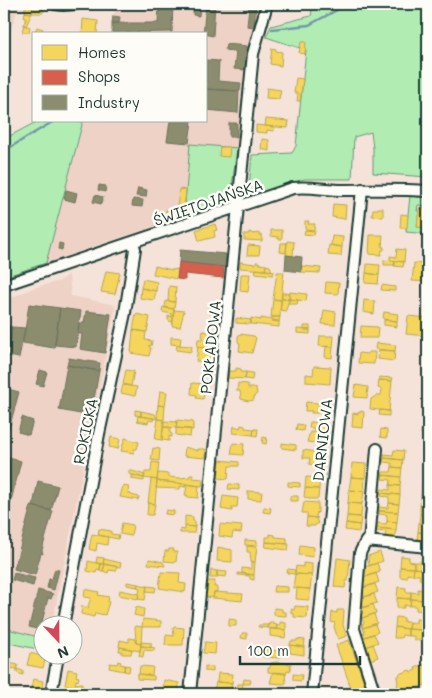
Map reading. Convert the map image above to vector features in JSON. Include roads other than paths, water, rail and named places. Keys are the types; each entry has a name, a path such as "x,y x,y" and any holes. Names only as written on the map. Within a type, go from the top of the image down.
{"street":[{"path":"55,4 75,4"},
{"name":"POKŁADOWA","path":"190,694 253,54 267,4"},
{"name":"ŚWIĘTOJAŃSKA","path":"4,286 300,187 344,190 428,191"},
{"name":"DARNIOWA","path":"312,694 362,189"},
{"name":"ROKICKA","path":"65,616 99,434 127,302 135,249 133,243"},
{"path":"375,694 354,629 360,553 368,541 377,449"},
{"path":"368,541 428,547"},
{"path":"51,694 56,666"}],"waterway":[{"path":"272,29 309,25 348,4"},
{"path":"4,151 52,122"}]}
